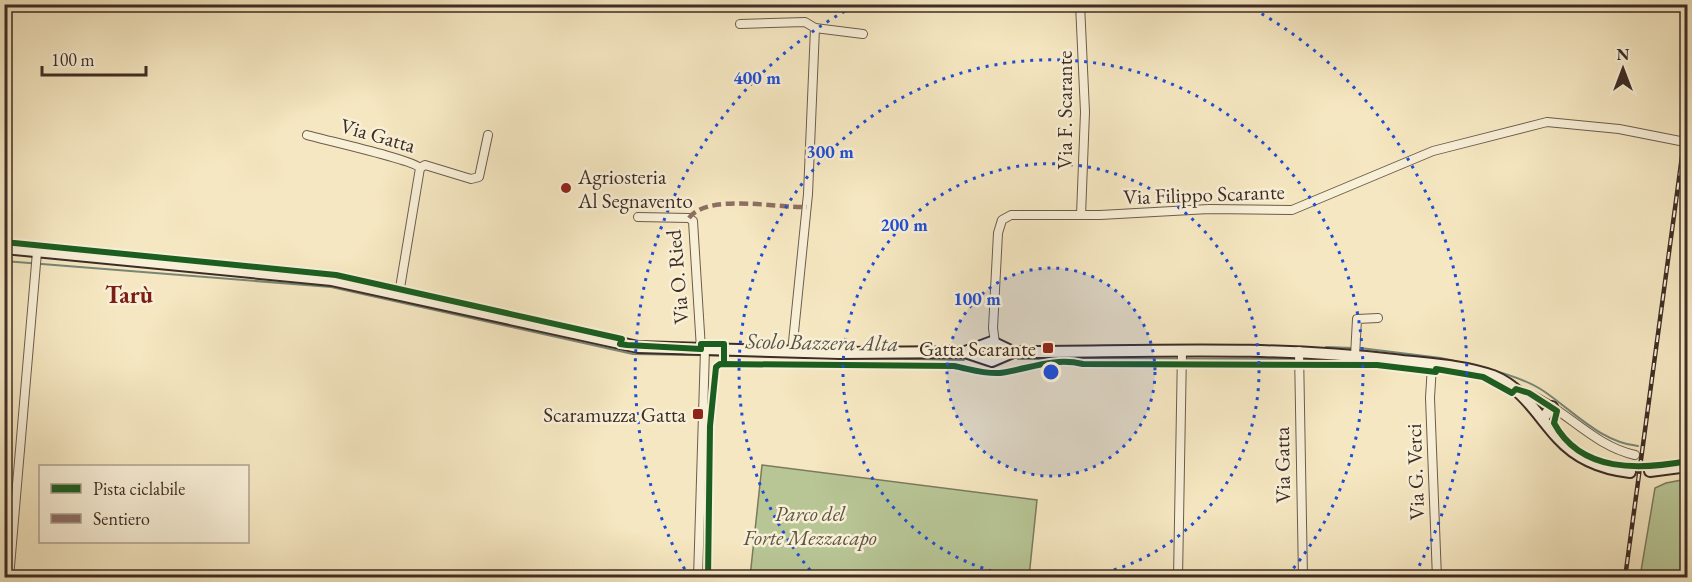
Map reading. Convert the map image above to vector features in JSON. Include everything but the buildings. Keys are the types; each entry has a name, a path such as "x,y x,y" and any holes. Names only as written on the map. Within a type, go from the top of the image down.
{"street":[{"name":"Via F. Scarante","path":"1080,4 1085,112 1081,215"},
{"path":"740,24 805,22 815,28 863,34"},
{"path":"792,352 807,207 815,28"},
{"name":"Via Filippo Scarante","path":"992,347 998,233 1002,220 1015,214 1081,215 1209,210 1293,210 1433,151 1547,122 1601,126 1680,141"},
{"name":"Via Gatta","path":"307,135 411,161 420,168 399,294"},
{"path":"420,168 425,165 471,179 479,177 488,135"},
{"name":"Via O. Ried","path":"638,217 689,218 693,221 703,349"},
{"path":"4,248 36,260 309,277 399,294 627,345 792,352 965,352 992,347 1013,352 1182,356 1355,356 1432,365 1480,372 1530,393 1600,441 1635,454"},
{"path":"9,578 36,260"},
{"path":"1355,356 1357,319 1378,318"},
{"path":"965,352 992,361 992,347"},
{"path":"982,357 992,347"},
{"path":"698,578 703,349"},
{"path":"1178,578 1182,356"},
{"name":"Via Gatta","path":"1299,356 1303,578"},
{"name":"Via G. Verci","path":"1432,365 1430,398 1437,578"},
{"path":"1516,389 1557,436 1577,454 1598,465 1630,472"},
{"path":"1543,418 1552,407"},
{"path":"1650,471 1688,466"}],"green space":[{"name":"Parco del Forte Mezzacapo","path":"762,465 1037,500 1029,577 750,577"},
{"path":"1687,479 1687,577 1640,577 1655,488 1666,483"}],"waterway":[{"name":"Scolo Bazzera Alta","path":"4,261 331,287 633,354 964,360"},
{"name":"Scolo Bazzera Alta","path":"1325,349 1326,347 1353,348"},
{"name":"Scolo Bazzera Alta","path":"1360,348 1441,358 1467,364"},
{"name":"Scolo Bazzera Alta","path":"1018,359 1316,359"},
{"name":"Scolo Bazzera Alta","path":"1484,368 1531,384 1588,425 1612,439 1638,446"}],"tunnel":[{"path":"1630,472 1650,471"}],"railway":[{"path":"1625,578 1688,112"}],"marked path":[{"path":"689,218 698,210 727,204 807,207"}],"cycle path":[{"path":"4,242 336,275 622,339 620,344 701,349 701,344 724,344 724,364"},
{"path":"708,578 710,426 716,367 720,364 954,366 994,373 1061,362 1377,365 1436,372 1436,369 1483,377 1512,393 1516,389 1529,393 1557,411 1554,423 1566,439 1580,451 1596,459 1632,466 1688,461"}],"place":[{"name":"Agriosteria Al Segnavento","path":"566,188"},
{"name":"Gatta Scarante","path":"1048,348"},
{"name":"Scaramuzza Gatta","path":"698,414"}],"district":[{"name":"Tarù","path":"129,294"}]}
